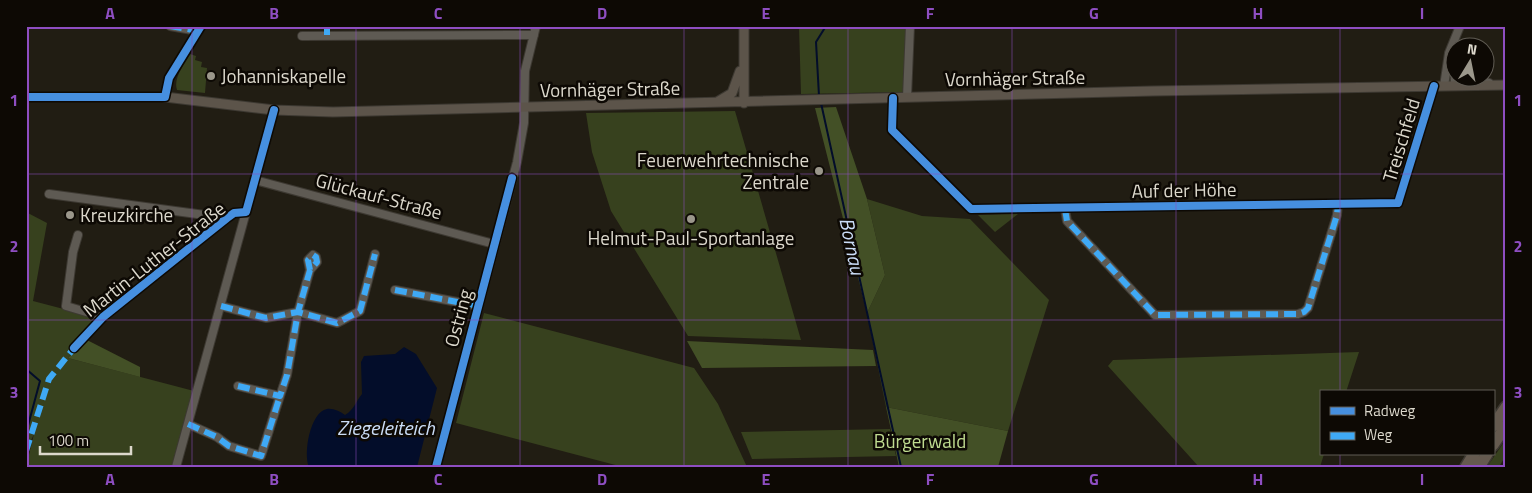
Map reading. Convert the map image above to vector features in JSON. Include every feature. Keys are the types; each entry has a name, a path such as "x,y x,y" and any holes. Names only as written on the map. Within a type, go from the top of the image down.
{"highway":[{"path":"1494,425 1506,407"},
{"path":"1494,444 1506,426"},
{"path":"1466,467 1473,456"},
{"path":"1479,467 1486,456"}],"main road":[{"path":"744,26 744,103"},
{"path":"712,104 724,100 735,89 743,57"},
{"name":"Vornhäger Straße","path":"165,97 274,110 332,112 712,104 908,97 1444,86"}],"street":[{"path":"165,97 170,78 199,29 170,26"},
{"path":"327,26 327,35"},
{"name":"Vornhäger Straße","path":"524,107 525,71 536,26"},
{"path":"908,97 910,26"},
{"path":"1456,38 1460,26"},
{"path":"302,36 534,35"},
{"name":"Treischfeld","path":"1398,203 1444,70"},
{"name":"Vornhäger Straße","path":"26,97 165,97"},
{"name":"Auf der Höhe","path":"893,98 892,130 971,209 1398,203"},
{"name":"Ostring","path":"436,467 517,162 524,107"},
{"name":"Martin-Luther-Straße","path":"74,348 103,317 227,218 234,213 246,212 274,110"},
{"name":"Glückauf-Straße","path":"255,180 494,244"},
{"path":"49,194 227,218"},
{"path":"1065,209 1067,221 1155,315 1298,314 1308,308 1337,215 1338,204"},
{"path":"176,467 246,212"},
{"path":"78,235 73,252 66,306 103,317"},
{"path":"221,306 266,318 298,312 337,323 360,311 375,254"},
{"path":"188,424 217,437 229,446 261,456 287,375 298,312 310,270"},
{"path":"395,290 478,306"},
{"path":"238,386 280,396"}],"green space":[{"path":"799,26 908,26 903,92 801,94"},
{"path":"190,54 196,56 195,60 202,62 201,67 207,68 205,93 177,90 176,81"},
{"path":"836,107 867,199 885,275 867,313 815,108"},
{"name":"Helmut-Paul-Sportanlage","path":"735,111 801,340 688,336 611,211 592,152 586,113"},
{"path":"867,199 922,216 970,219 1049,300 1008,431 886,407 867,313 885,275"},
{"path":"26,212 47,223 33,301 98,318 68,358 194,391 173,467 26,467 34,434 26,451"},
{"path":"1018,214 995,232 978,215"},
{"path":"484,313 694,368 718,404 747,467 623,467 456,423"},
{"path":"85,339 140,367 140,377 68,358"},
{"path":"687,341 873,350 876,366 702,368"},
{"path":"1359,352 1347,390 1320,390 1320,456 1323,456 1320,467 1199,467 1108,366 1113,360"},
{"name":"Bürgerwald","path":"886,407 1008,431 998,467 899,467"},
{"path":"890,429 896,456 752,459 741,432"},
{"path":"1506,439 1506,455 1499,467 1487,467"}],"water":[{"name":"Ziegeleiteich","path":"404,347 416,354 437,388 417,467 309,467 307,453 312,425 321,412 327,409 345,415 353,408 362,394 361,362 364,356 395,354"}],"waterway":[{"name":"Bornau","path":"819,96 816,42 826,26"},
{"name":"Bornau","path":"821,103 901,467"},
{"path":"26,369 40,381 26,433"}],"marked path":[{"path":"170,26 198,31"},
{"path":"327,26 327,35"},
{"path":"1065,209 1067,221 1155,315 1298,314 1308,308 1337,215 1338,204"},
{"path":"221,306 266,318 298,312 337,323 360,311 375,254"},
{"path":"238,386 280,396 287,375 298,312 310,270 317,262 316,257 313,255 308,260 310,270"},
{"path":"395,290 478,306"},
{"path":"26,451 49,379 74,348"},
{"path":"188,424 217,437 229,446 261,456 280,396"}],"cycle path":[{"path":"26,97 165,97 169,78 201,26"},
{"path":"893,98 892,130 971,209 1398,203 1434,86"},
{"path":"74,348 103,317 227,218 234,213 246,212 274,110"},
{"path":"436,467 512,178"}],"place":[{"name":"Johanniskapelle","path":"211,76"},
{"name":"Feuerwehrtechnische Zentrale","path":"819,171"},
{"name":"Kreuzkirche","path":"70,215"},
{"name":"Helmut-Paul-Sportanlage","path":"691,219"}]}
